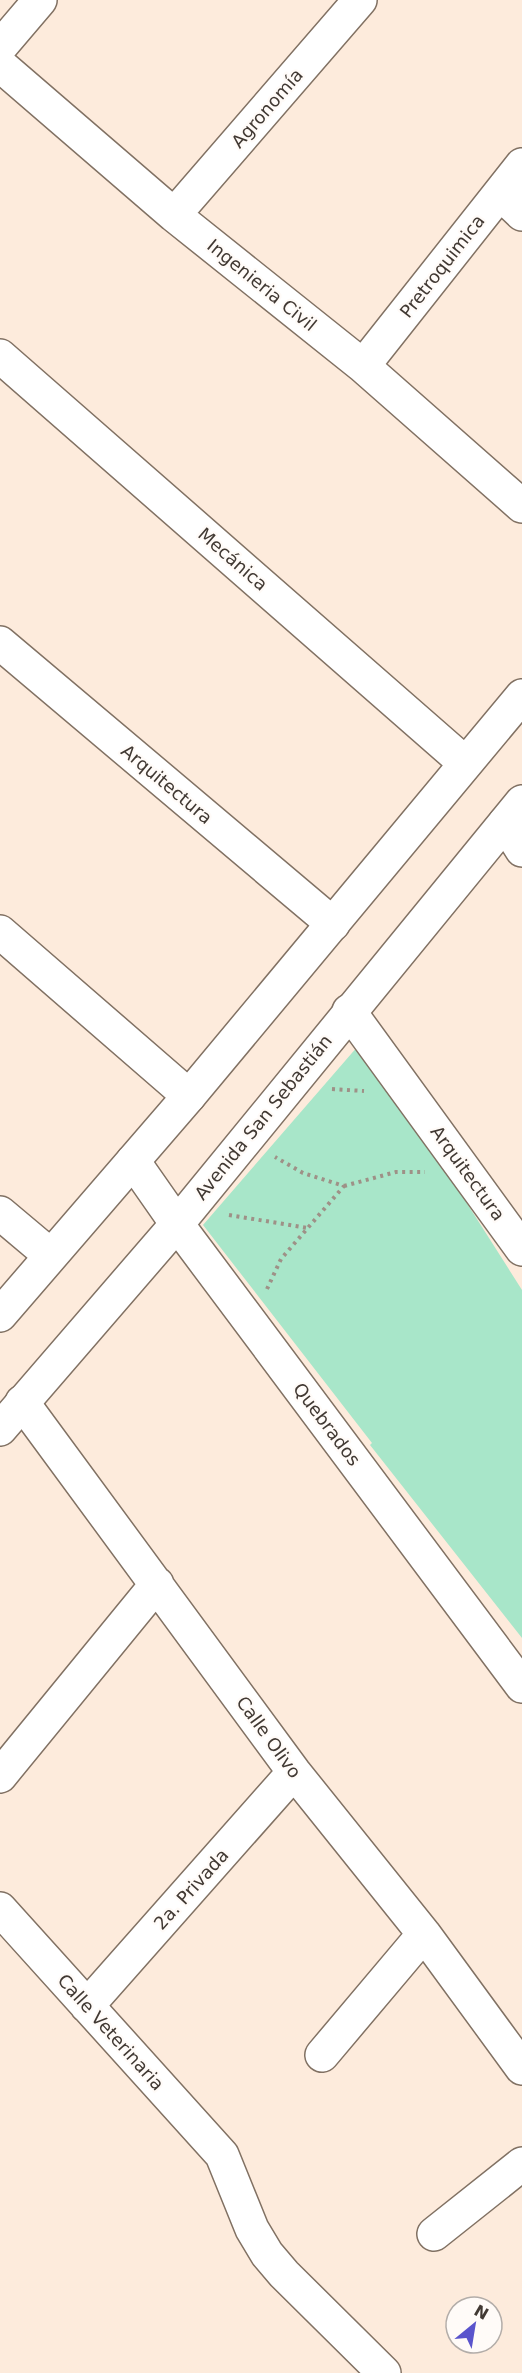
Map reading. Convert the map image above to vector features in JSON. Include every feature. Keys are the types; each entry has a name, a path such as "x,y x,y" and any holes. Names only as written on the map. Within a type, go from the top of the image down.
{"street":[{"path":"0,46 40,0"},
{"name":"Agronomía","path":"174,215 360,0"},
{"name":"Ingenieria Civil","path":"0,65 174,215 363,366 522,506"},
{"name":"Pretroquimica","path":"363,366 511,203 522,165"},
{"name":"Mecánica","path":"0,356 465,763"},
{"name":"Arquitectura","path":"0,643 333,924"},
{"path":"0,1315 189,1096 522,696"},
{"path":"513,813 522,850"},
{"name":"Avenida San Sebastián","path":"0,1429 177,1224 513,813"},
{"path":"0,932 189,1096"},
{"name":"Arquitectura","path":"349,1011 519,1237"},
{"name":"Quebrados","path":"133,1161 177,1224 522,1686"},
{"path":"0,1212 50,1255"},
{"name":"Calle Olivo","path":"22,1402 294,1772 424,1934 522,2068"},
{"path":"0,1776 157,1584"},
{"name":"2a. Privada","path":"87,2006 294,1772"},
{"name":"Calle Veterinaria","path":"0,1909 222,2155 252,2229 267,2254 284,2274 384,2373"},
{"path":"322,2055 424,1934"},
{"path":"434,2234 522,2164"}],"path":[{"path":"331,1089 369,1093"},
{"path":"266,1152 303,1173 344,1186 396,1172 426,1172"},
{"path":"267,1290 281,1258 344,1186"},
{"path":"224,1214 309,1228"}],"green space":[{"path":"358,1046 447,1172 522,1290 522,1638 370,1445 372,1443 203,1225"}]}
